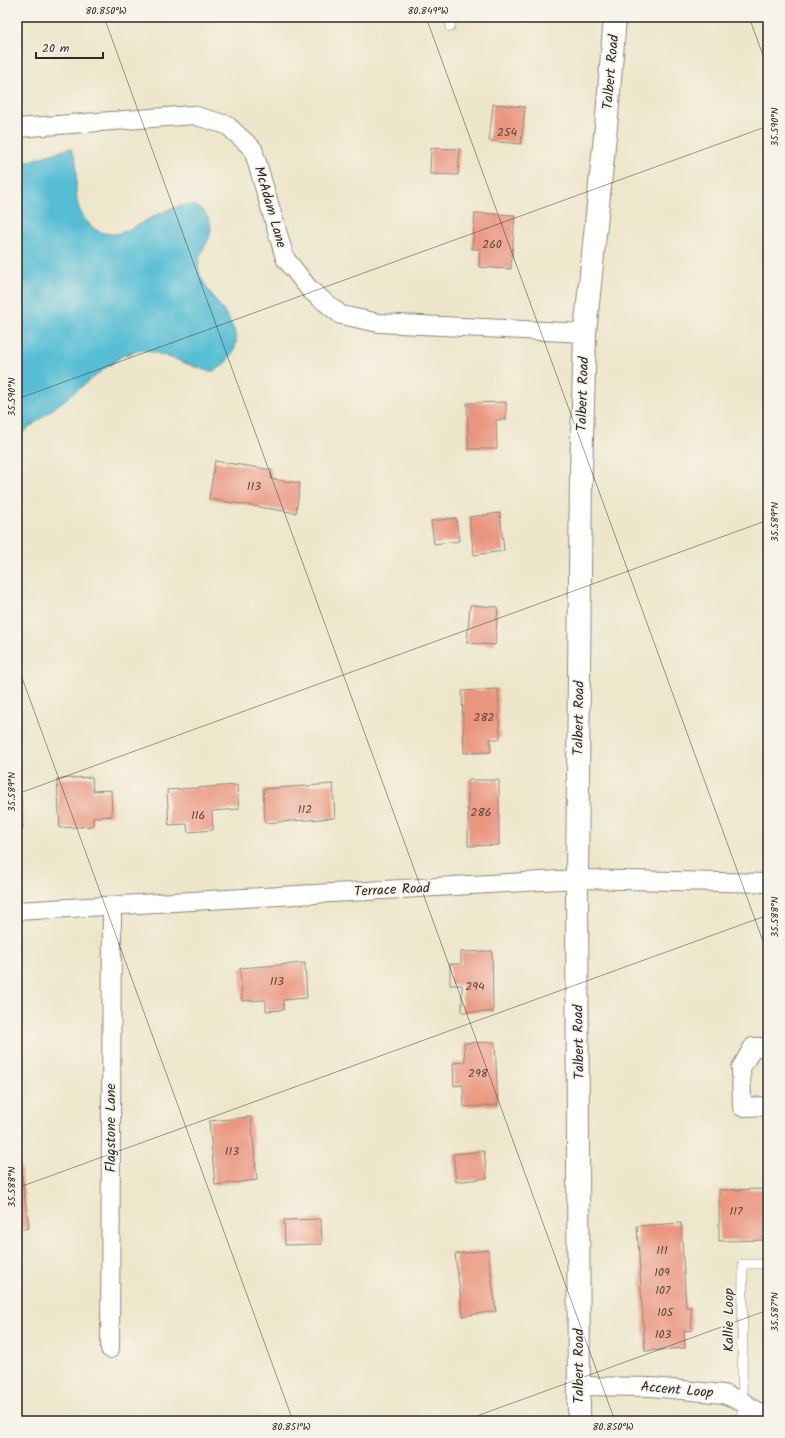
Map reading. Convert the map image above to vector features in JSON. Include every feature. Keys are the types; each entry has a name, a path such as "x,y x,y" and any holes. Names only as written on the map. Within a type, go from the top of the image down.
{"street":[{"name":"Talbert Road","path":"579,1421 577,879 581,473 586,333 608,116 615,17"},
{"name":"McAdam Lane","path":"17,128 193,115 227,125 253,149 285,258 310,290 341,315 379,323 586,333"},
{"name":"Terrace Road","path":"17,911 112,907 577,879 768,883"},
{"name":"Flagstone Lane","path":"110,1350 112,907"},
{"path":"768,1047 753,1047 741,1068 742,1107 768,1106"},
{"name":"Accent Loop","path":"579,1386 679,1388 723,1394 742,1400 768,1420"}],"lane":[{"path":"450,27 454,17"},
{"name":"Kallie Loop","path":"742,1400 743,1264 768,1264"},
{"path":"742,1400 742,1421"}],"water":[{"path":"70,148 76,165 76,194 78,204 82,214 89,224 98,231 110,234 120,233 157,215 183,205 195,206 204,212 209,220 211,228 210,235 200,255 199,271 207,289 231,324 235,333 236,344 233,352 224,364 217,370 210,372 146,350 122,356 17,437 17,170 21,164"}],"building":[{"path":"493,104 525,107 521,144 489,141"},
{"path":"431,148 460,149 458,175 430,174"},
{"path":"475,213 515,215 511,269 479,267 480,249 472,249"},
{"path":"506,402 506,420 496,420 497,449 468,449 467,403"},
{"path":"215,461 272,470 271,479 300,483 296,513 209,499"},
{"path":"500,513 504,551 474,555 469,517"},
{"path":"456,518 459,541 434,544 431,521"},
{"path":"470,605 498,607 495,645 467,643"},
{"path":"498,689 500,739 490,739 491,752 464,753 462,691"},
{"path":"92,777 93,791 111,790 112,816 93,817 93,826 60,828 57,779"},
{"path":"468,780 499,780 499,845 468,846"},
{"path":"333,784 335,818 265,823 263,789"},
{"path":"237,785 239,809 212,811 213,830 188,832 187,824 169,825 167,790"},
{"path":"17,797 21,797 23,829 17,830"},
{"path":"492,951 493,1012 462,1012 462,985 450,985 450,964 461,964 461,952"},
{"path":"305,963 307,998 283,1000 284,1010 266,1011 266,1000 242,1001 240,968"},
{"path":"495,1042 498,1105 464,1107 463,1085 454,1086 453,1063 465,1062 464,1043"},
{"path":"251,1117 257,1180 215,1185 209,1121"},
{"path":"484,1151 487,1178 456,1182 453,1154"},
{"path":"19,1156 29,1228 17,1230 17,1157"},
{"path":"768,1189 768,1240 719,1241 719,1190"},
{"path":"321,1219 322,1244 285,1245 284,1220"},
{"path":"681,1223 686,1307 691,1307 692,1330 684,1331 685,1348 645,1351 637,1226"},
{"path":"488,1250 496,1311 463,1316 455,1254"}]}
